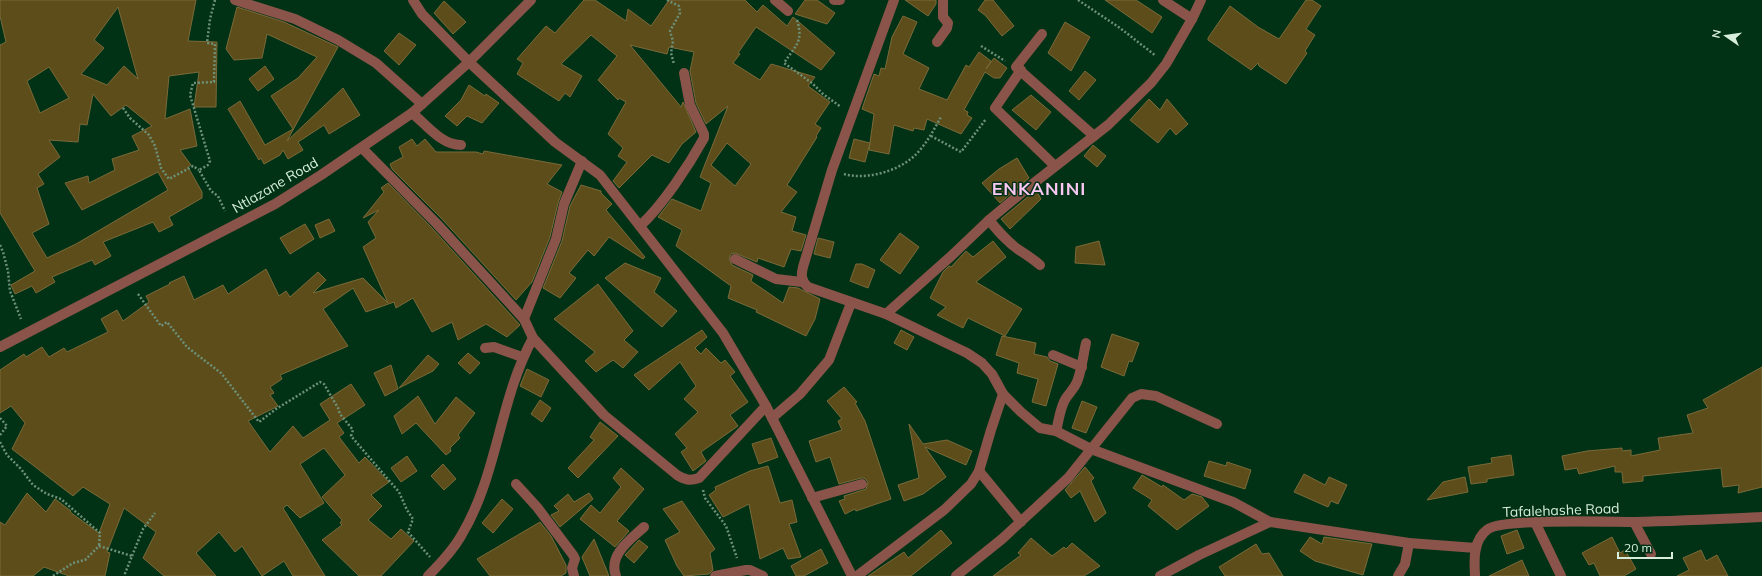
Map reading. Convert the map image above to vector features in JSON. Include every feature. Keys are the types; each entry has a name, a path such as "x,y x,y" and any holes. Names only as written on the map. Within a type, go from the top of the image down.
{"street":[{"path":"235,0 295,19 338,40 376,63 422,104"},
{"path":"413,0 422,14 469,62 555,142 600,175 723,333 766,406 852,576"},
{"name":"Ntlazane Road","path":"0,347 275,204 362,148 422,104 469,62 531,0"},
{"path":"775,0 788,11"},
{"path":"834,0 840,0"},
{"path":"802,282 801,274 832,170 894,0"},
{"path":"937,42 948,28 948,23 942,16 943,0"},
{"path":"1163,0 1192,19"},
{"path":"886,314 989,220 1108,125 1135,99 1151,83 1166,64 1192,19 1201,0"},
{"path":"1042,34 1018,68 995,108 1055,166"},
{"path":"1018,68 1094,136"},
{"path":"640,226 652,215 665,198 704,138 704,134 690,105 684,73"},
{"path":"412,112 443,140 450,144 461,145"},
{"path":"362,148 437,224 524,319 532,338 604,415 676,475 692,481 699,478 766,406"},
{"path":"524,319 556,239 564,204 582,161"},
{"path":"989,220 1002,235 1019,250 1028,254 1040,265"},
{"path":"735,258 776,279 802,282 808,287 886,314 967,353 982,363 992,374 1004,394 1020,412 1040,428 1056,431 1091,449 1233,502 1270,522 1409,543 1476,548 1475,576"},
{"path":"772,418 800,394 830,360 851,302"},
{"path":"428,576 461,537 474,512 487,475 504,409 522,358 532,338"},
{"path":"1056,431 1062,405 1066,397 1073,391 1082,367 1086,342"},
{"path":"486,348 494,347 522,358"},
{"path":"1054,355 1082,367"},
{"path":"857,576 944,510 963,493 979,471 991,430 1004,394"},
{"path":"956,576 1021,522 1068,478 1105,434 1132,398 1141,394 1156,396 1217,424"},
{"path":"979,471 1021,522"},
{"path":"516,484 537,507 573,555 575,559 572,568 574,576"},
{"path":"812,498 862,484"},
{"name":"Tafalehashe Road","path":"1476,548 1481,536 1490,528 1535,522 1634,522 1762,517"},
{"path":"1160,576 1198,555 1270,522"},
{"path":"1535,522 1561,576"},
{"name":"Tafalehashe Road","path":"1634,522 1651,554"},
{"path":"616,576 614,562 622,548 644,527"},
{"path":"1398,576 1405,564 1409,543"},
{"path":"715,576 741,570 750,570 763,576"}],"path":[{"path":"199,170 208,165 210,161 190,95 193,83 214,82 216,44 207,43 210,19 215,0"},
{"path":"667,0 679,6 680,13 670,30 673,41 671,53 673,63 684,73"},
{"path":"1078,0 1120,28 1166,64"},
{"path":"788,11 796,18 800,31 800,39 784,63 852,115"},
{"path":"981,46 1001,60 1018,68"},
{"path":"122,108 130,118 149,135 155,146 161,168 169,179 193,166 199,170 211,191 218,196 225,211"},
{"path":"931,136 961,152 995,108"},
{"path":"832,170 853,177 872,176 893,169 912,158 931,136 941,117"},
{"path":"0,245 8,271 10,291 21,319"},
{"path":"138,294 161,326 167,322 187,348 221,373 257,421 261,422 276,409 320,382 324,384 340,414 353,430 352,436 399,492 413,519 408,532 438,566"},
{"path":"0,418 7,426 0,435"},
{"path":"0,442 7,455 21,469 33,485 47,494 61,499 100,533 99,546 85,560 73,563 53,576"},
{"path":"699,478 705,498 726,526 741,570"},
{"path":"124,576 143,529 155,513"},
{"path":"99,546 132,556"}],"building":[{"path":"0,0 196,0 188,41 217,42 216,107 194,107 199,72 169,76 165,119 190,109 197,146 180,150 191,165 188,167 202,192 202,198 169,217 173,225 159,232 153,222 103,242 111,256 95,265 92,260 52,277 55,282 36,293 32,286 15,294 11,285 35,271 0,213 0,45 6,42 0,16","holes":["118,7 138,79 124,66 107,85 81,74 104,48 94,40","49,67 69,98 40,113 27,81","93,94 111,116 126,105 152,126 132,136 139,150 112,159 115,170 89,183 88,176 65,183 82,210 158,172 168,190 76,244 47,258 32,233 49,224 37,188 44,184 38,174 60,157 49,140 78,142 80,124 87,125"]},
{"path":"584,0 595,0 626,21 628,9 651,26 669,0 745,0 757,12 763,5 787,26 793,17 835,53 821,70 756,27 733,63 760,80 771,64 815,77 808,86 830,102 815,124 821,128 816,136 817,137 787,185 797,192 781,212 796,217 792,231 806,235 801,251 791,249 784,267 758,258 757,262 735,253 731,254 729,259 732,265 753,275 751,281 783,303 789,287 798,288 820,299 815,319 806,336 756,312 757,310 728,298 731,286 676,246 682,230 658,217 672,199 701,211 711,183 700,177 728,106 706,124 696,103 690,71 694,52 669,47 667,54 630,45 681,107 683,102 696,132 682,144 669,163 652,155 619,188 613,181 627,162 618,156 623,148 608,134 626,102 619,98 618,100 598,80 617,56 591,35 561,64 582,76 570,97 565,93 559,101 517,74 523,63 517,59 546,26 555,33","holes":["727,143 751,164 735,186 711,165"]},
{"path":"805,0 817,0 835,13 827,24 795,14"},
{"path":"905,0 936,0 936,4 928,16"},
{"path":"985,0 993,0 1014,26 1002,36 985,15 978,10"},
{"path":"1105,0 1136,0 1162,17 1152,33"},
{"path":"1306,0 1312,0 1321,6 1306,29 1315,35 1305,51 1307,53 1286,84 1259,66 1258,63 1251,70 1208,40 1230,6 1258,27 1279,39"},
{"path":"444,1 466,22 453,34 434,13"},
{"path":"237,7 284,22 338,47 287,141 343,88 360,115 329,134 324,125 298,142 303,150 288,159 283,150 280,155 264,164 261,158 259,160 228,109 240,101 265,145 293,129 271,96 298,78 317,57 267,34 262,58 234,60 226,49"},
{"path":"903,16 917,22 903,54 929,68 919,89 947,100 966,65 969,67 979,52 991,61 986,69 994,58 1007,68 1000,78 994,78 985,72 964,110 968,112 967,115 972,118 961,134 927,119 924,130 914,128 913,131 894,125 889,154 869,150 874,114 862,109 874,74 879,76 881,68 885,69 892,37"},
{"path":"1065,22 1090,37 1071,71 1048,53"},
{"path":"399,33 416,45 399,65 384,51"},
{"path":"265,66 274,79 258,91 249,79"},
{"path":"1085,71 1096,80 1079,100 1069,91"},
{"path":"469,85 485,96 486,94 499,103 482,123 467,116 457,126 445,116 461,100"},
{"path":"1031,95 1051,112 1036,130 1012,110"},
{"path":"1149,99 1160,110 1167,99 1188,124 1176,135 1170,128 1158,143 1130,120"},
{"path":"412,139 417,146 425,139 436,152 476,152 483,154 484,151 562,165 547,184 562,192 550,237 532,282 516,300 442,219 392,169 390,164 403,157 399,147"},
{"path":"854,139 870,143 865,162 849,158"},
{"path":"1093,145 1106,156 1097,167 1084,156"},
{"path":"1017,158 1029,178 1000,203 982,183 999,169"},
{"path":"388,183 432,228 520,325 507,337 486,324 458,340 452,322 432,332 413,298 396,308 394,302 366,312 353,288 323,309 348,346 280,375 282,379 270,387 274,393 270,395 278,406 248,421 270,452 293,426 303,438 330,420 320,404 351,384 365,405 337,423 344,433 339,437 359,463 365,457 389,482 371,495 382,506 368,520 391,539 401,529 414,541 381,576 359,576 322,540 342,525 340,523 342,520 322,497 345,475 324,448 300,464 324,503 300,518 287,505 283,508 325,576 293,576 284,561 262,576 242,546 235,552 219,532 196,553 216,576 164,576 143,558 156,532 124,508 107,552 110,553 105,576 69,576 44,567 33,576 0,576 0,522 5,525 27,493 46,512 55,499 99,533 110,504 83,487 73,496 12,449 25,423 11,406 0,413 0,370 24,354 26,357 42,347 49,357 64,348 67,352 108,332 101,319 117,310 123,321 149,302 146,296 184,276 194,300 223,285 228,294 266,269 279,296 286,291 290,297 318,272 326,280 313,293 363,278 388,303 363,247 376,238 368,222 379,210 363,218 384,192 381,188"},
{"path":"581,185 601,191 601,193 612,204 606,210 645,257 643,259 609,237 594,256 588,250 569,273 576,278 560,298 543,288 562,241 570,206"},
{"path":"1036,190 1041,199 1010,229 1001,219"},
{"path":"329,219 335,231 320,238 315,225"},
{"path":"305,224 314,239 290,254 280,238"},
{"path":"900,233 919,247 900,274 880,260"},
{"path":"818,238 834,242 830,258 814,254"},
{"path":"993,241 1006,257 976,282 1022,309 1005,336 968,318 963,328 937,315 946,307 930,298 943,272 949,266 951,267 966,251 973,257"},
{"path":"1099,241 1105,265 1075,263 1076,247"},
{"path":"625,263 661,278 654,292 677,311 662,327 605,278"},
{"path":"856,264 862,264 875,270 868,288 850,281"},
{"path":"598,284 633,331 624,340 638,352 623,368 613,360 596,372 585,361 595,352 554,319"},
{"path":"702,330 707,337 695,348 701,354 706,348 721,363 725,360 735,372 730,376 748,402 730,415 738,426 701,452 706,461 693,471 681,452 687,448 675,434 698,412 684,399 696,386 680,362 649,390 634,375"},
{"path":"901,330 914,337 907,350 894,343"},
{"path":"1112,334 1139,343 1132,362 1129,361 1124,376 1101,367"},
{"path":"1002,336 1036,343 1034,354 1047,357 1050,361 1058,364 1046,406 1032,402 1038,379 1017,373 1019,363 996,355"},
{"path":"468,353 480,363 470,374 458,363"},
{"path":"428,355 439,364 433,371 399,388"},
{"path":"391,365 398,389 385,396 374,373"},
{"path":"1762,367 1762,487 1738,493 1739,485 1723,487 1721,468 1643,476 1643,481 1623,483 1622,472 1615,472 1615,466 1579,474 1577,468 1565,470 1562,456 1587,451 1622,448 1622,451 1631,450 1631,456 1660,450 1658,438 1693,433 1687,415 1708,408 1703,400"},
{"path":"527,369 549,380 541,397 520,386"},
{"path":"844,387 857,402 855,403 865,421 891,499 856,511 855,509 845,514 839,501 845,499 844,496 866,489 868,482 864,478 861,478 839,484 830,457 816,462 809,441 842,430 838,421 842,419 827,401"},
{"path":"418,396 435,424 456,397 475,413 458,435 460,438 450,448 451,451 446,455 416,423 402,434 394,416"},
{"path":"540,400 551,408 542,422 531,414"},
{"path":"1082,401 1097,407 1086,433 1072,428"},
{"path":"600,422 618,436 578,478 568,468 594,440 590,437"},
{"path":"909,424 923,444 947,440 972,451 966,465 925,447 946,477 923,494 904,501 898,485 919,478"},
{"path":"771,438 778,457 759,464 752,444"},
{"path":"1511,455 1514,475 1487,479 1487,482 1471,484 1468,467 1492,463 1491,458"},
{"path":"407,456 417,471 401,482 391,468"},
{"path":"1209,461 1226,466 1227,462 1251,470 1245,489 1204,476"},
{"path":"443,464 456,479 444,490 431,476"},
{"path":"768,466 780,503 792,500 797,522 789,524 801,557 788,559 783,548 760,559 749,504 723,517 709,495 716,490 715,487 750,471"},
{"path":"1085,467 1094,478 1091,481 1106,513 1095,522 1080,491 1071,498 1065,490"},
{"path":"621,468 644,489 617,521 629,531 615,547 580,519 591,505 600,513 621,487 613,478"},
{"path":"1304,474 1325,485 1329,477 1347,485 1338,504 1331,501 1328,507 1294,492"},
{"path":"1142,475 1162,487 1163,485 1184,500 1192,494 1202,497 1209,506 1177,530 1148,506 1152,500 1133,488"},
{"path":"1465,477 1468,492 1427,500 1443,482"},
{"path":"589,493 593,499 560,527 551,515 559,511 554,506 568,494 574,502"},
{"path":"502,499 513,509 493,533 482,523"},
{"path":"682,501 715,549 710,553 713,570 709,574 684,576 677,566 665,540 680,532 663,509"},
{"path":"540,522 551,536 566,565 566,573 561,576 490,576 477,559"},
{"path":"941,530 952,543 911,576 868,576 904,552 908,558"},
{"path":"1517,530 1524,548 1507,554 1501,536"},
{"path":"1310,537 1322,544 1324,537 1372,544 1363,575 1315,561 1300,551"},
{"path":"1612,537 1620,553 1625,550 1636,569 1624,576 1600,576 1594,563 1589,565 1582,553"},
{"path":"1031,538 1052,556 1064,547 1066,549 1072,543 1100,566 1084,576 993,576 1021,555 1018,553"},
{"path":"594,539 609,576 590,576 582,557"},
{"path":"639,540 648,547 634,563 625,555"},
{"path":"1256,544 1262,554 1269,553 1283,576 1225,576 1219,567"},
{"path":"821,549 828,563 804,576 796,576 791,566"},
{"path":"1701,550 1706,561 1717,555 1728,576 1677,576 1689,570 1683,558"},
{"path":"1522,560 1529,576 1489,576"}],"district":[{"name":"ENKANINI","path":"1039,189"}]}
